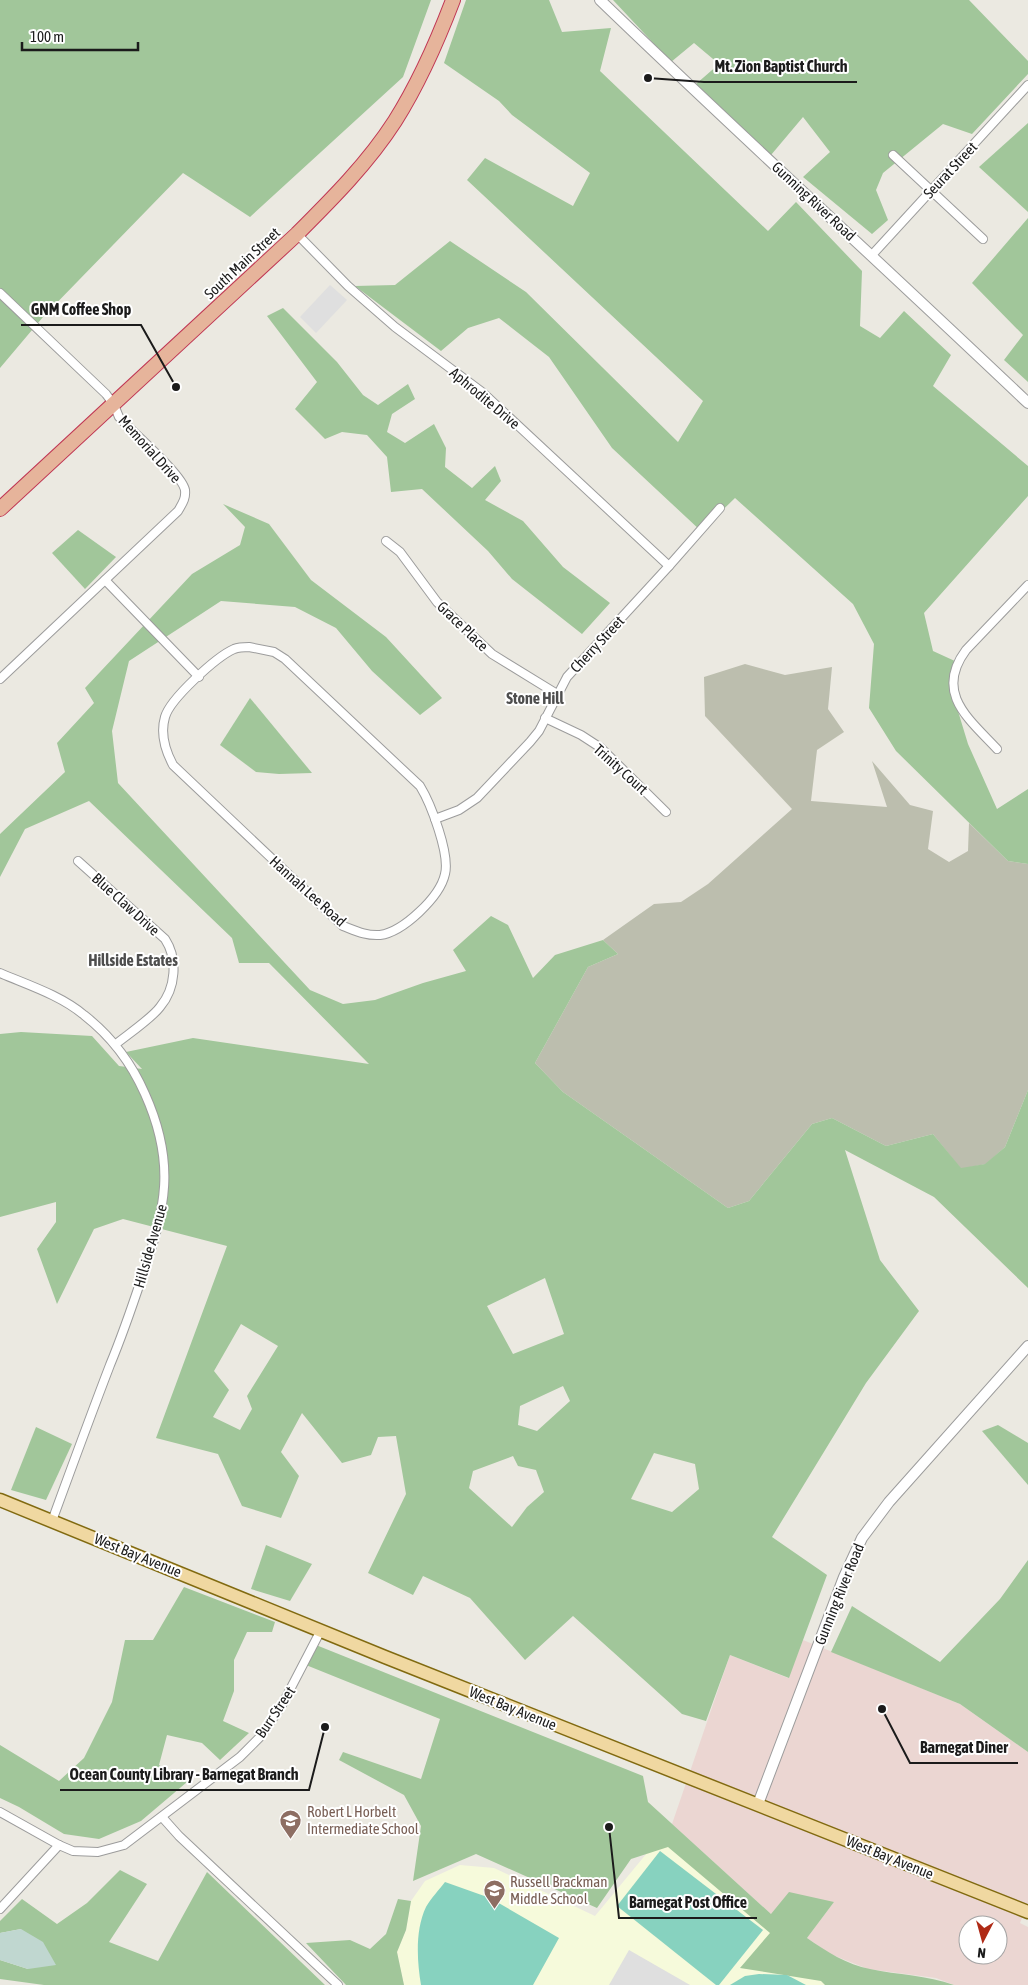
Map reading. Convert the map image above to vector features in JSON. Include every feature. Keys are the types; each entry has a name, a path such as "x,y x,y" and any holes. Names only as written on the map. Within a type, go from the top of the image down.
{"highway":[{"name":"South Main Street","path":"0,509 297,234 344,186 395,121 420,77 453,0"}],"main road":[{"name":"West Bay Avenue","path":"0,1500 500,1703 1028,1912"}],"street":[{"name":"Gunning River Road","path":"600,0 683,80 872,254 1028,403"},
{"name":"Seurat Street","path":"872,254 1028,85"},
{"path":"893,155 984,239"},
{"name":"Aphrodite Drive","path":"297,234 348,286 395,327 482,392 670,566"},
{"name":"Memorial Drive","path":"0,293 106,394 114,405 119,417 179,477 185,490 184,501 178,511 0,678"},
{"name":"Cherry Street","path":"436,820 459,810 477,798 539,731 557,694 571,673 670,566 720,508"},
{"name":"Grace Place","path":"386,541 400,552 437,602 492,654 557,694"},
{"path":"105,580 199,676"},
{"path":"997,749 959,707 953,680 961,657 966,650 1028,585"},
{"name":"Hannah Lee Road","path":"249,647 274,652 285,659 420,786 429,800 436,820 446,862 445,874 439,890 429,903 397,930 381,935 364,935 343,926 173,765 164,747 165,716 170,703 199,676 221,656 236,648 249,647"},
{"name":"Trinity Court","path":"545,718 601,748 666,812"},
{"name":"Blue Claw Drive","path":"78,861 165,939 172,950 174,965 172,986 160,1008 116,1044"},
{"name":"Hillside Avenue","path":"0,972 57,997 76,1009 116,1044 141,1085 157,1124 164,1154 164,1200 156,1237 52,1521"},
{"name":"Gunning River Road","path":"758,1804 844,1577 862,1538 889,1502 1028,1346"},
{"name":"Burr Street","path":"0,1812 73,1851 87,1853 112,1850 124,1845 240,1757 261,1736 282,1705 321,1630"},
{"path":"162,1817 179,1836 338,1985"},
{"path":"0,1909 60,1845"}],"shaded area":[{"path":"330,285 347,300 316,333 300,317"},
{"path":"745,664 785,675 832,667 828,709 844,732 817,750 811,801 887,807 872,761 910,805 933,811 928,849 949,862 968,851 969,823 1008,861 1028,864 1028,1090 1005,1147 986,1164 961,1169 933,1134 886,1146 832,1118 812,1124 749,1201 728,1208 563,1092 535,1063 588,967 618,954 603,940 654,904 681,902 708,884 792,809 705,716 704,677"},
{"path":"803,1640 960,1704 1028,1752 1028,1903 1020,1923 1028,1927 1028,1985 954,1985 936,1978 868,1969 830,1954 807,1938 834,1902 771,1914 672,1824 730,1655 788,1678"},
{"name":"Russell Brackman Middle School","path":"661,1836 778,1927 828,1985 404,1985 397,1952 406,1930 411,1901 425,1881 460,1865 494,1868 595,1916"},
{"path":"21,1929 43,1942 56,1965 28,1969 0,1960 0,1933"},
{"path":"629,1950 690,1985 609,1985"}],"green space":[{"path":"0,0 431,0 403,77 250,217 183,173 43,317 0,368"},
{"path":"466,0 549,0 562,32 611,28 600,71 768,231 796,202 862,271 860,326 880,338 904,311 951,355 933,386 1028,466 1028,496 924,613 933,651 957,662 954,698 968,744 997,809 1028,789 1028,864 1008,861 896,751 869,708 874,644 853,604 735,498 701,531 612,448 549,357 499,318 468,328 441,351 355,286 395,285 450,241 526,292 678,442 703,401 467,180 485,158 573,206 590,173 512,115 499,101 444,63"},
{"path":"613,0 969,0 1028,61 1028,74 972,134 943,124 883,173 876,190 888,220 872,234 803,177 830,152 803,117 771,155 696,84 719,64 694,43 671,62"},
{"path":"1028,123 1028,212 979,167"},
{"path":"1028,218 1028,382 1004,360 1023,335 972,283"},
{"path":"283,308 337,362 363,395 378,405 408,384 415,399 392,414 387,432 405,443 434,424 446,448 445,467 472,488 495,466 501,481 485,500 523,521 563,567 610,603 582,634 512,579 488,551 422,489 391,492 387,457 367,435 342,432 325,439 295,409 317,382 267,316"},
{"path":"223,504 269,524 311,580 386,637 442,698 420,715 372,671 336,628 295,607 221,601 129,661 112,731 118,783 310,990 343,1004 375,1000 423,983 466,971 453,950 491,916 508,925 533,978 555,955 603,940 618,954 588,967 535,1063 563,1092 728,1208 749,1201 812,1124 832,1118 886,1146 933,1134 961,1168 985,1164 1005,1147 1028,1090 1028,1288 934,1197 845,1150 880,1260 919,1311 866,1383 772,1537 827,1575 789,1678 730,1655 706,1721 682,1714 573,1616 525,1660 470,1598 423,1576 413,1595 368,1573 406,1494 396,1436 378,1437 371,1455 342,1463 302,1413 281,1452 299,1476 281,1518 242,1506 218,1454 156,1438 227,1246 123,1219 94,1229 57,1304 37,1249 56,1222 56,1202 0,1217 0,1034 21,1032 92,1036 119,1066 142,1069 126,1052 193,1038 369,1064 269,963 239,963 232,938 89,801 25,829 0,877 0,834 65,772 57,743 94,703 85,688 192,574 240,545 245,527","holes":["545,1278 564,1334 513,1354 487,1306","241,1324 278,1346 247,1396 252,1409 240,1430 213,1417 229,1390 214,1371","563,1386 570,1401 537,1431 518,1425 520,1406","654,1453 695,1464 699,1489 672,1512 631,1499","513,1456 518,1466 536,1470 544,1492 527,1507 512,1527 469,1488 473,1471"]},
{"path":"78,530 116,557 85,589 52,553"},
{"path":"250,698 312,773 279,774 256,772 220,745"},
{"path":"998,1425 1028,1443 1028,1485 982,1431"},
{"path":"36,1427 72,1444 46,1500 11,1490"},
{"path":"266,1545 312,1564 290,1601 251,1589"},
{"path":"1028,1560 1028,1752 960,1704 831,1652 852,1606 940,1662 1000,1599"},
{"path":"184,1587 275,1622 272,1632 247,1632 234,1660 234,1691 223,1721 249,1733 220,1760 202,1743 167,1735 159,1765 187,1782 141,1821 99,1839 64,1834 0,1798 0,1745 59,1781 84,1758 112,1702 125,1640 153,1640"},
{"path":"311,1643 643,1776 648,1802 771,1914 789,1892 834,1902 807,1938 837,1957 861,1967 933,1979 954,1985 825,1985 821,1981 740,1968 770,1933 668,1847 631,1859 597,1908 476,1854 413,1881 421,1826 404,1795 339,1760 343,1752 421,1779 440,1719 301,1663"},
{"path":"660,1851 763,1930 719,1985 716,1985 617,1906"},
{"path":"120,1870 147,1884 109,1942 158,1961 207,1872 325,1985 44,1985 0,1979 0,1960 28,1969 21,1929 0,1933 0,1921 22,1899 57,1924 87,1903"},
{"path":"445,1882 490,1898 559,1938 533,1985 421,1985 418,1956 422,1916 426,1907"},
{"path":"398,1899 411,1901 406,1930 397,1952 404,1985 346,1985 306,1943 350,1940 370,1949 386,1934"},
{"path":"759,1974 787,1975 806,1985 730,1985 745,1976"}],"place":[{"name":"Mt. Zion Baptist Church","path":"648,78"},
{"name":"GNM Coffee Shop","path":"176,387"},
{"name":"Barnegat Diner","path":"882,1709"},
{"name":"Ocean County Library - Barnegat Branch","path":"325,1727"},
{"name":"Barnegat Post Office","path":"609,1827"},
{"name":"Robert L Horbelt Intermediate School","path":"291,1839"},
{"name":"Russell Brackman Middle School","path":"494,1909"}],"district":[{"name":"Stone Hill","path":"535,698"},
{"name":"Hillside Estates","path":"133,960"}]}
